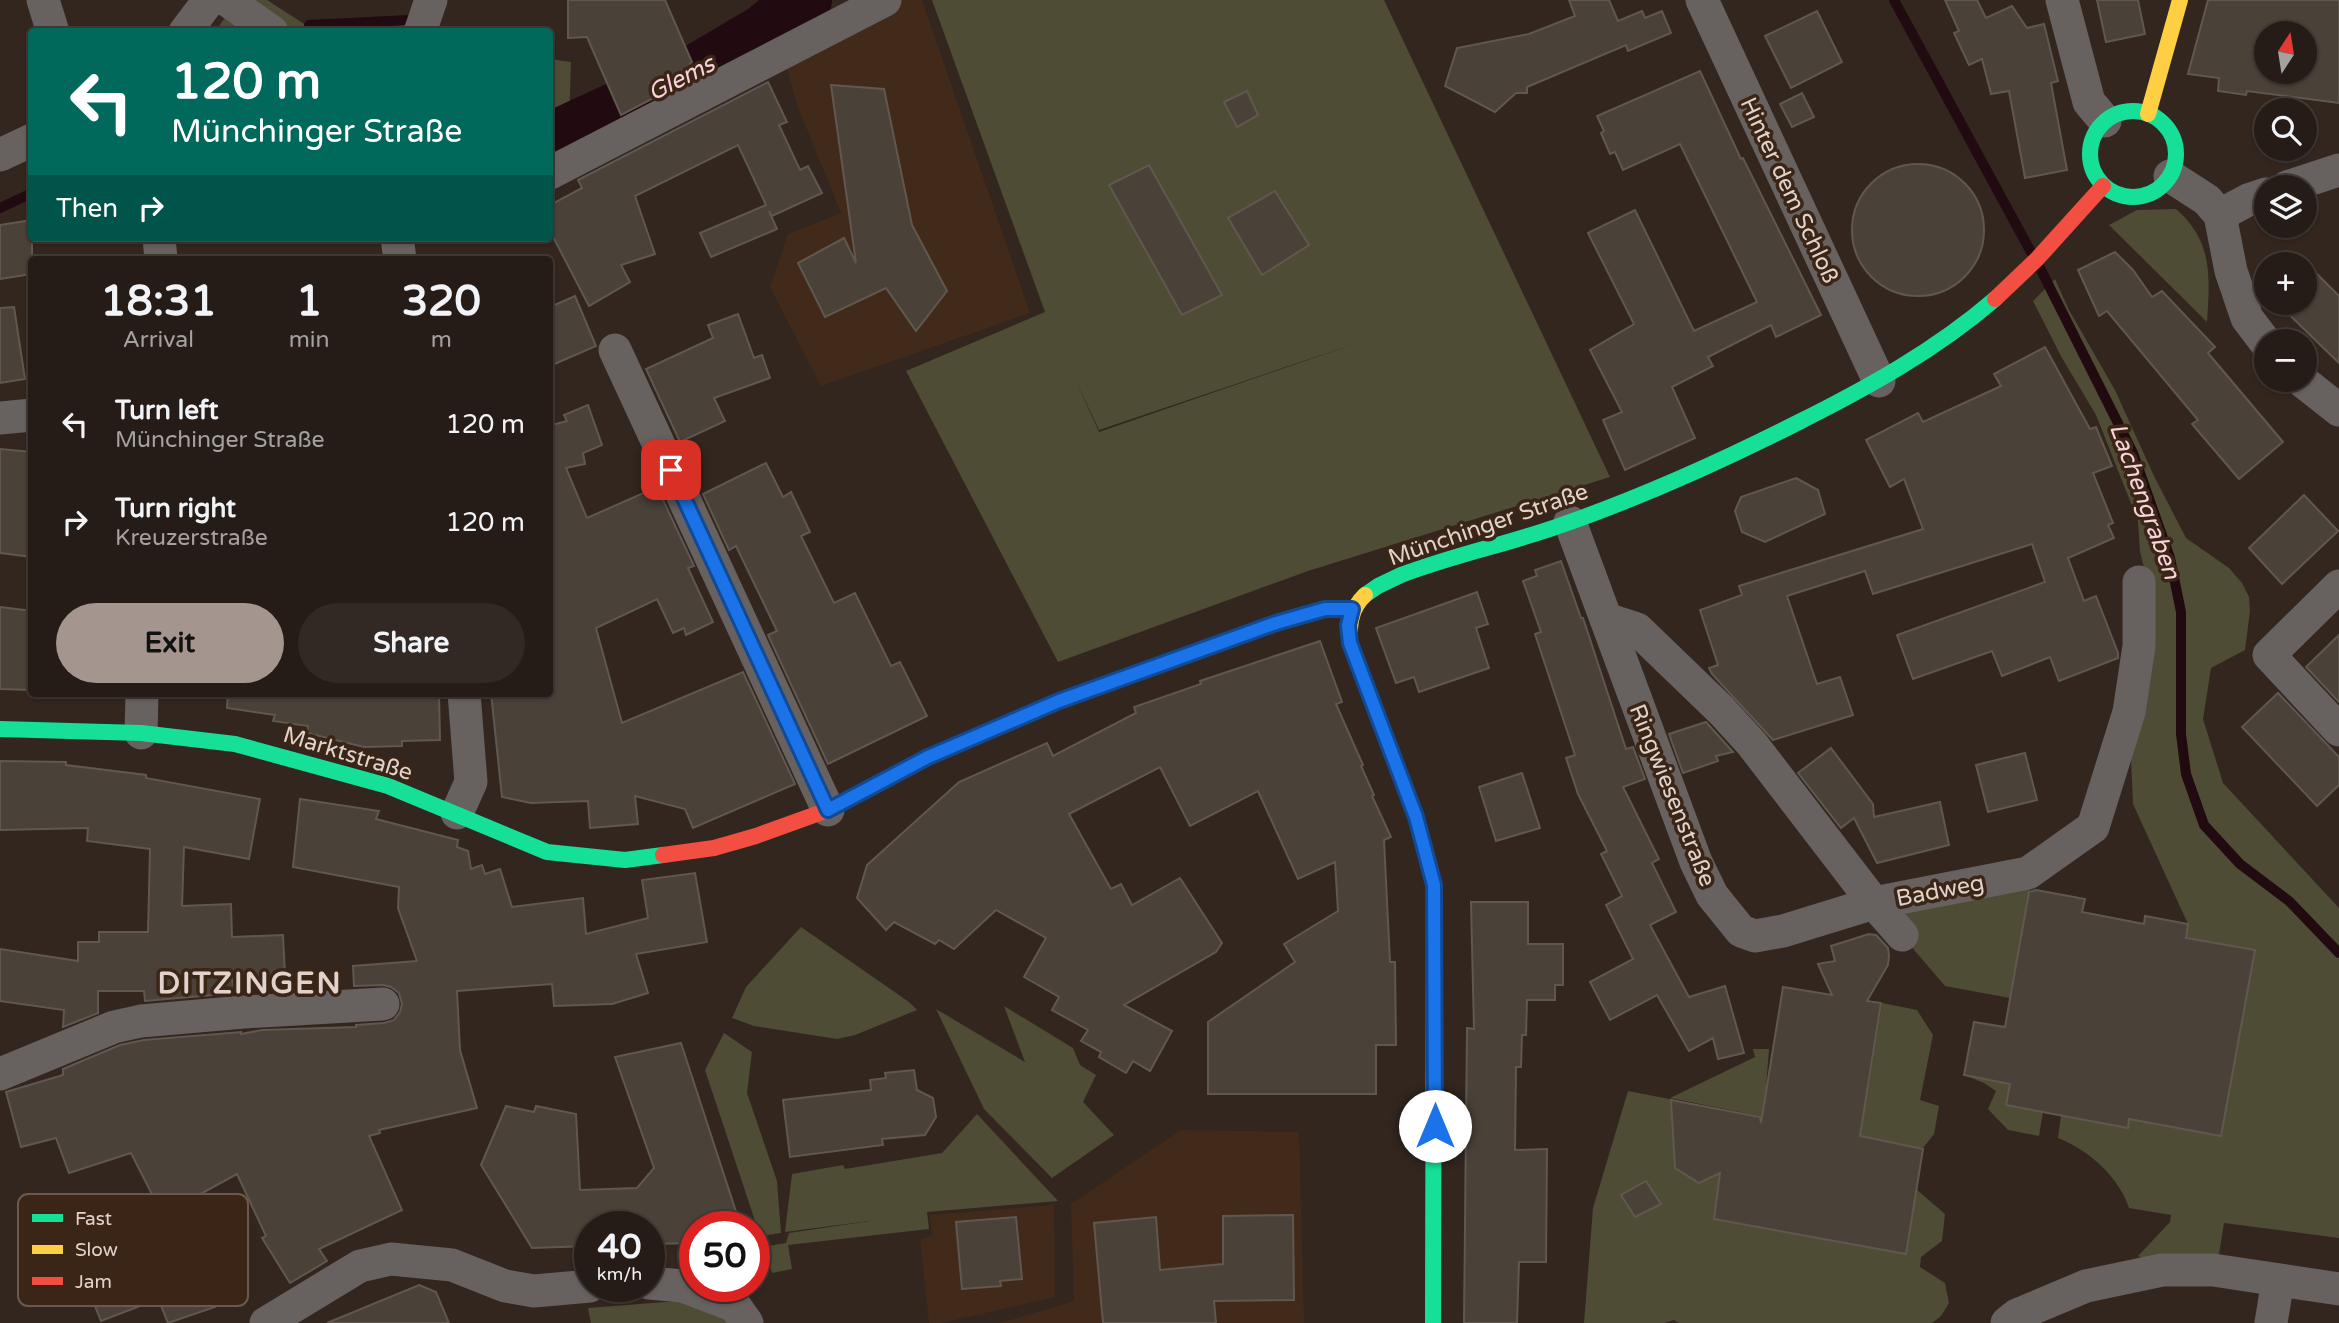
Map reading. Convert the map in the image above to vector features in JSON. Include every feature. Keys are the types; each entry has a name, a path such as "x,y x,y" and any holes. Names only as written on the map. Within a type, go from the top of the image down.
{"main road":[{"path":"2148,114 2180,0"},
{"path":"2133,111 2148,114 2164,124 2174,140 2176,158 2170,176 2160,187 2147,195 2131,198 2116,194 2103,186 2094,174 2090,153 2095,132 2105,121 2118,113 2133,111"},
{"name":"Münchinger Straße","path":"1352,609 1364,593 1400,575 1570,522 1722,461 1879,381 1966,323 2013,283 2052,245 2103,186"},
{"path":"828,810 928,757 1059,701 1276,623 1325,609 1352,609 1348,625 1350,643 1416,817 1434,885 1433,1323"},
{"name":"Marktstraße","path":"0,729 141,733 262,750 388,786 547,852 625,860 714,848 828,810"}],"street":[{"path":"43,0 52,28"},
{"path":"188,28 209,0"},
{"path":"227,0 266,28"},
{"path":"421,28 431,0"},
{"path":"553,171 885,0"},
{"name":"Hinter dem Schloß","path":"1702,0 1879,381"},
{"path":"2062,0 2089,102 2105,121"},
{"path":"0,155 28,142"},
{"path":"2317,177 2339,170"},
{"path":"2170,176 2207,200 2220,215 2231,271 2247,318 2255,329"},
{"path":"2220,215 2254,198"},
{"path":"615,350 828,810"},
{"path":"2316,392 2339,410"},
{"path":"0,418 28,415"},
{"name":"Ringwiesenstraße","path":"1570,522 1696,862 1712,895 1741,931 1755,936 1783,931 1874,903"},
{"name":"Badweg","path":"1606,619 1637,629 1721,710 1766,761 1874,903 2028,873 2093,827 2129,712 2139,646 2139,582"},
{"path":"2339,586 2269,655 2339,730"},
{"path":"141,733 142,697"},
{"path":"457,813 471,782 464,697"},
{"path":"1874,903 1902,935"},
{"path":"0,1074 114,1027 141,1021 383,1004"},
{"path":"266,1323 360,1266 391,1259 452,1265 505,1286 534,1291 574,1287"},
{"path":"2007,1323 2017,1315 2086,1286 2162,1270 2213,1270 2339,1289"},
{"path":"2271,1323 2278,1280"},
{"path":"665,1284 683,1286 735,1306 747,1323"}],"shaded area":[{"path":"237,0 267,0 310,28 218,28"},
{"path":"898,0 922,0 1030,313 821,386 770,287 788,234 841,213 797,105 786,64"},
{"path":"932,0 1384,0 1610,477 1308,571 1058,662 906,371 1045,312","holes":["1360,342 1099,432 1075,379 1099,430"]},
{"path":"410,25 409,28 336,28"},
{"path":"553,59 571,62 569,123 553,131"},
{"path":"2176,209 2188,221 2203,247 2209,290 2207,322 2109,225 2137,210"},
{"path":"2055,279 2069,310 2115,390 2186,538 2229,568 2242,583 2249,597 2245,650 2211,668 2203,719 2223,783 2339,908 2339,1238 2224,1223 2219,1254 2162,1270 2138,1256 2170,1222 2171,1215 2129,1208 2118,1186 2101,1166 2081,1150 2058,1138 2061,1115 2127,1128 2129,1119 2221,1136 2255,951 2186,938 2188,924 2133,804 2129,712 2152,598 2140,552 2138,521 2096,415 2062,358 2033,301"},
{"path":"2030,889 2010,998 1945,986 1885,916"},
{"path":"801,927 917,1010 855,1035 837,1039 754,1026 732,1018 746,987"},
{"path":"1882,1003 1917,1010 1933,1035 1920,1100 1939,1106 1934,1134 1923,1148 1916,1189 1945,1214 1942,1241 1921,1257 1920,1267 1945,1283 1949,1303 1941,1316 1932,1323 1679,1323 1674,1320 1664,1323 1584,1323 1593,1208 1628,1091 1906,1145 1670,1098 1755,1057 1753,1049 1769,1049 1766,1088 1866,1103"},
{"path":"1004,1006 1073,1048 1080,1065 1096,1075 1083,1102 1114,1135 1052,1178 984,1109 936,1009 1025,1062"},
{"path":"724,1033 752,1052 747,1093 777,1181 781,1233 770,1235 770,1211 752,1211 705,1070"},
{"path":"1964,1075 2010,1084 2007,1105 2043,1112 2039,1136 2008,1130 1988,1109 1996,1091"},
{"path":"977,1114 1058,1201 927,1212 929,1229 788,1245 792,1269 772,1273 770,1246 786,1243 789,1233 877,1220 785,1232 792,1174 843,1165 845,1169 942,1153"},
{"path":"1181,1130 1299,1132 1304,1323 1000,1323 1074,1301 1071,1204"},
{"path":"1054,1205 1055,1297 942,1323 929,1323 920,1239 932,1236 930,1215"},
{"path":"678,1301 733,1323 591,1323 588,1308"}],"building":[{"path":"568,0 665,0 696,76 621,115 587,37 568,38"},
{"path":"1569,0 1609,0 1618,21 1642,11 1645,18 1662,11 1671,33 1628,51 1626,45 1527,87 1527,93 1516,93 1495,112 1445,86 1457,48 1529,34 1575,16"},
{"path":"1945,0 1977,0 1986,18 2012,6 2027,28 2044,24 2058,81 2051,83 2067,170 2025,178 2009,91 1991,94 1982,59 1969,65 1954,33 1959,31"},
{"path":"2097,0 2138,0 2145,34 2106,42"},
{"path":"2208,0 2339,0 2339,103 2317,98 2247,91 2246,95 2218,91 2219,78 2188,74"},
{"path":"1817,11 1842,62 1791,88 1765,36"},
{"path":"1700,71 1741,159 1743,158 1821,315 1776,337 1771,325 1708,357 1713,366 1672,387 1695,438 1625,470 1603,420 1622,412 1590,350 1634,324 1588,233 1635,210 1694,331 1757,302 1680,144 1623,170 1615,152 1610,154 1601,133 1604,131 1597,116"},
{"path":"768,82 787,122 779,125 800,170 808,166 822,193 772,216 769,211 777,229 711,257 700,233 766,205 738,145 635,196 655,254 621,265 630,282 589,306 553,237 553,203 582,188 578,180"},
{"path":"831,85 884,89 912,225 947,291 916,331 886,288 825,317 798,263 844,238 856,263"},
{"path":"1247,91 1258,115 1237,127 1224,102"},
{"path":"1802,93 1814,117 1792,127 1780,104"},
{"path":"1918,164 1943,169 1965,183 1979,205 1984,230 1979,255 1965,277 1943,291 1918,296 1893,291 1871,277 1857,255 1852,230 1857,205 1871,183 1893,169"},
{"path":"1149,165 1222,295 1182,315 1109,185"},
{"path":"1275,191 1309,245 1262,275 1228,218"},
{"path":"28,221 28,242 32,242 32,256 28,256 28,275 0,279 0,225"},
{"path":"2115,252 2133,270 2152,297 2162,291 2215,347 2208,353 2283,442 2239,479 2192,424 2198,420 2107,311 2099,316 2078,270"},
{"path":"2317,274 2339,296 2339,363 2317,342 2317,329 2304,329 2289,315 2317,315"},
{"path":"575,296 596,346 553,365 553,306"},
{"path":"14,307 25,379 0,383 0,308"},
{"path":"738,314 754,358 762,355 770,378 714,398 725,421 680,442 646,369 713,338 708,325"},
{"path":"2045,347 2090,429 2096,427 2112,466 2093,473 2113,523 2108,525 2114,538 2068,558 2084,601 2096,596 2118,658 2059,681 2050,657 2002,676 1992,651 1913,679 1897,635 2045,582 2032,544 1873,594 1865,571 1787,596 1817,684 1840,677 1853,715 1773,740 1712,674 1709,668 1718,665 1700,610 1742,595 1739,586 1923,529 1904,479 1890,487 1866,440 1918,413 1923,422 2001,386 1994,374"},
{"path":"588,405 602,445 583,453 585,464 566,468 587,518 657,487 694,566 688,568 713,622 686,635 684,628 673,633 657,599 596,628 622,723 743,672 795,784 693,828 685,809 635,796 638,824 590,828 588,801 531,803 502,797 491,697 553,697 553,425 567,421 564,415"},
{"path":"0,449 28,452 28,556 0,553"},
{"path":"766,463 783,497 791,492 810,532 801,536 834,603 855,593 891,666 900,662 927,716 828,764 768,635 777,631 736,546 729,550 703,494"},
{"path":"1796,478 1818,490 1825,514 1765,542 1742,532 1735,511 1741,497"},
{"path":"2304,495 2338,531 2282,584 2249,548"},
{"path":"1561,561 1583,618 1626,749 1633,747 1645,779 1623,787 1659,859 1652,863 1676,912 1650,925 1689,997 1725,986 1744,1053 1718,1059 1713,1038 1689,1051 1657,995 1610,1020 1590,982 1633,959 1606,905 1622,896 1601,854 1607,851 1578,794 1566,758 1575,755 1535,634 1541,632 1523,581 1537,576 1535,570"},
{"path":"1477,592 1488,624 1476,628 1489,668 1419,692 1414,677 1396,683 1376,628"},
{"path":"0,607 28,610 28,690 0,689"},
{"path":"2339,635 2339,702 2306,667"},
{"path":"1320,641 1342,702 1336,704 1391,837 1384,840 1390,962 1395,962 1396,1045 1376,1045 1376,1094 1208,1094 1208,1022 1295,962 1284,944 1338,911 1335,862 1298,879 1258,791 1190,826 1160,767 1069,814 1111,889 1121,884 1132,905 1180,878 1222,943 1216,952 1124,1005 1172,1031 1150,1071 1133,1061 1126,1073 1099,1057 1101,1052 1081,1041 1088,1030 1052,1010 1059,997 1024,977 1046,938 996,910 954,949 939,940 935,944 894,922 886,930 857,898 867,865 959,782 1047,743 1053,756 1136,713 1134,707 1201,684 1200,681"},
{"path":"2278,693 2339,757 2339,785 2317,806 2242,727"},
{"path":"228,697 439,697 440,740 402,741 402,746 364,747 307,733 308,726 273,721 275,715 227,708"},
{"path":"1706,722 1733,752 1716,756 1718,761 1683,773 1669,734"},
{"path":"1831,748 1873,804 1874,817 1940,802 1949,845 1877,863 1854,818 1841,828 1798,773"},
{"path":"2025,753 2037,800 1988,812 1976,765"},
{"path":"0,761 66,762 66,765 146,775 146,778 260,799 249,859 184,847 182,906 231,904 232,937 283,935 285,976 232,979 235,993 145,1001 144,991 98,991 98,1013 63,1027 64,1010 0,1001 0,949 78,961 78,942 99,942 99,932 148,932 150,849 87,841 88,828 0,830"},
{"path":"1522,773 1540,828 1496,841 1479,787"},
{"path":"300,799 379,811 376,819 458,840 457,847 468,851 471,869 482,865 485,874 500,869 512,907 583,898 586,934 648,918 642,880 695,873 707,942 636,954 648,993 612,1004 554,1006 552,984 457,991 460,1050 477,1108 379,1130 380,1133 369,1136 402,1210 319,1249 327,1261 290,1283 262,1238 266,1236 237,1174 200,1194 152,1194 131,1153 69,1173 56,1138 21,1147 6,1092 63,1075 63,1069 120,1045 144,1040 241,1034 262,1030 356,1027 394,1020 402,1004 399,993 383,985 354,986 353,966 417,961 398,908 399,887 293,867"},
{"path":"2036,890 2085,899 2082,912 2144,924 2145,916 2188,924 2186,938 2255,950 2221,1136 2129,1119 2128,1128 2006,1105 2010,1084 1964,1075 1974,1022 2005,1027 2029,892"},
{"path":"1471,902 1528,902 1528,944 1563,944 1563,985 1555,985 1555,1000 1527,1000 1526,1035 1522,1035 1521,1067 1516,1067 1515,1150 1547,1149 1546,1262 1519,1262 1517,1323 1464,1323 1467,1028 1474,1029"},
{"path":"1869,934 1876,935 1888,948 1889,955 1888,965 1867,1001 1881,1003 1860,1136 1923,1149 1906,1254 1714,1219 1720,1173 1699,1183 1675,1168 1671,1100 1760,1117 1761,1123 1783,987 1832,995 1818,964 1835,961 1831,946"},
{"path":"681,1043 736,1211 679,1211 679,1243 665,1244 665,1211 574,1211 574,1247 532,1248 481,1165 506,1106 534,1112 536,1106 576,1114 580,1190 637,1188 654,1168 615,1057"},
{"path":"914,1070 917,1090 933,1098 936,1117 925,1135 882,1139 883,1145 790,1157 783,1100 871,1090 870,1080 886,1078 885,1073"},
{"path":"1646,1181 1661,1204 1635,1217 1621,1195"},
{"path":"1293,1215 1294,1300 1214,1301 1216,1323 1103,1323 1094,1223 1156,1217 1160,1270 1223,1264 1223,1216"},
{"path":"1016,1217 1022,1279 1000,1281 1001,1286 962,1289 956,1222"},
{"path":"419,1285 436,1292 449,1323 327,1323"},
{"path":"95,1306 140,1306 101,1321"},
{"path":"161,1306 215,1307 168,1323"}],"waterway":[{"name":"Glems","path":"567,133 688,77 764,32 804,0"},
{"name":"Lachengraben","path":"1894,0 2031,252"},
{"path":"309,25 408,20"},
{"name":"Glems","path":"553,140 567,133 554,121"},
{"name":"Glems","path":"0,208 28,195"},
{"name":"Lachengraben","path":"2040,268 2133,453 2170,558 2181,612 2181,734 2186,774 2204,825 2240,864 2289,901 2339,953"}],"traffic: fast":[{"path":"2133,111 2157,118 2169,130 2176,154 2169,178 2157,190 2133,197 2109,190 2097,178 2090,154 2097,130 2109,118 2133,111"},
{"path":"1365,595 1401,575 1585,517 1647,493 1738,452 1875,382 1949,335 1995,299"},
{"path":"1070,697 1276,623 1325,609 1352,609"},
{"path":"0,729 141,733 235,744 388,786 547,852 625,860 663,855"},
{"path":"1427,857 1434,885 1433,1323"}],"traffic: slow":[{"path":"2148,114 2180,0"},
{"path":"1365,595 1352,617 1350,643 1416,817 1427,857"}],"traffic: jam":[{"path":"1995,299 2037,259 2103,186"},
{"path":"663,855 714,848 828,810 928,757 1070,697"}],"district":[{"name":"DITZINGEN","path":"250,983"}],"route":[{"path":"671,470 828,810 928,757 1059,701 1276,623 1325,609 1352,609 1348,625 1350,643 1416,817 1434,885 1435,1126"}]}
